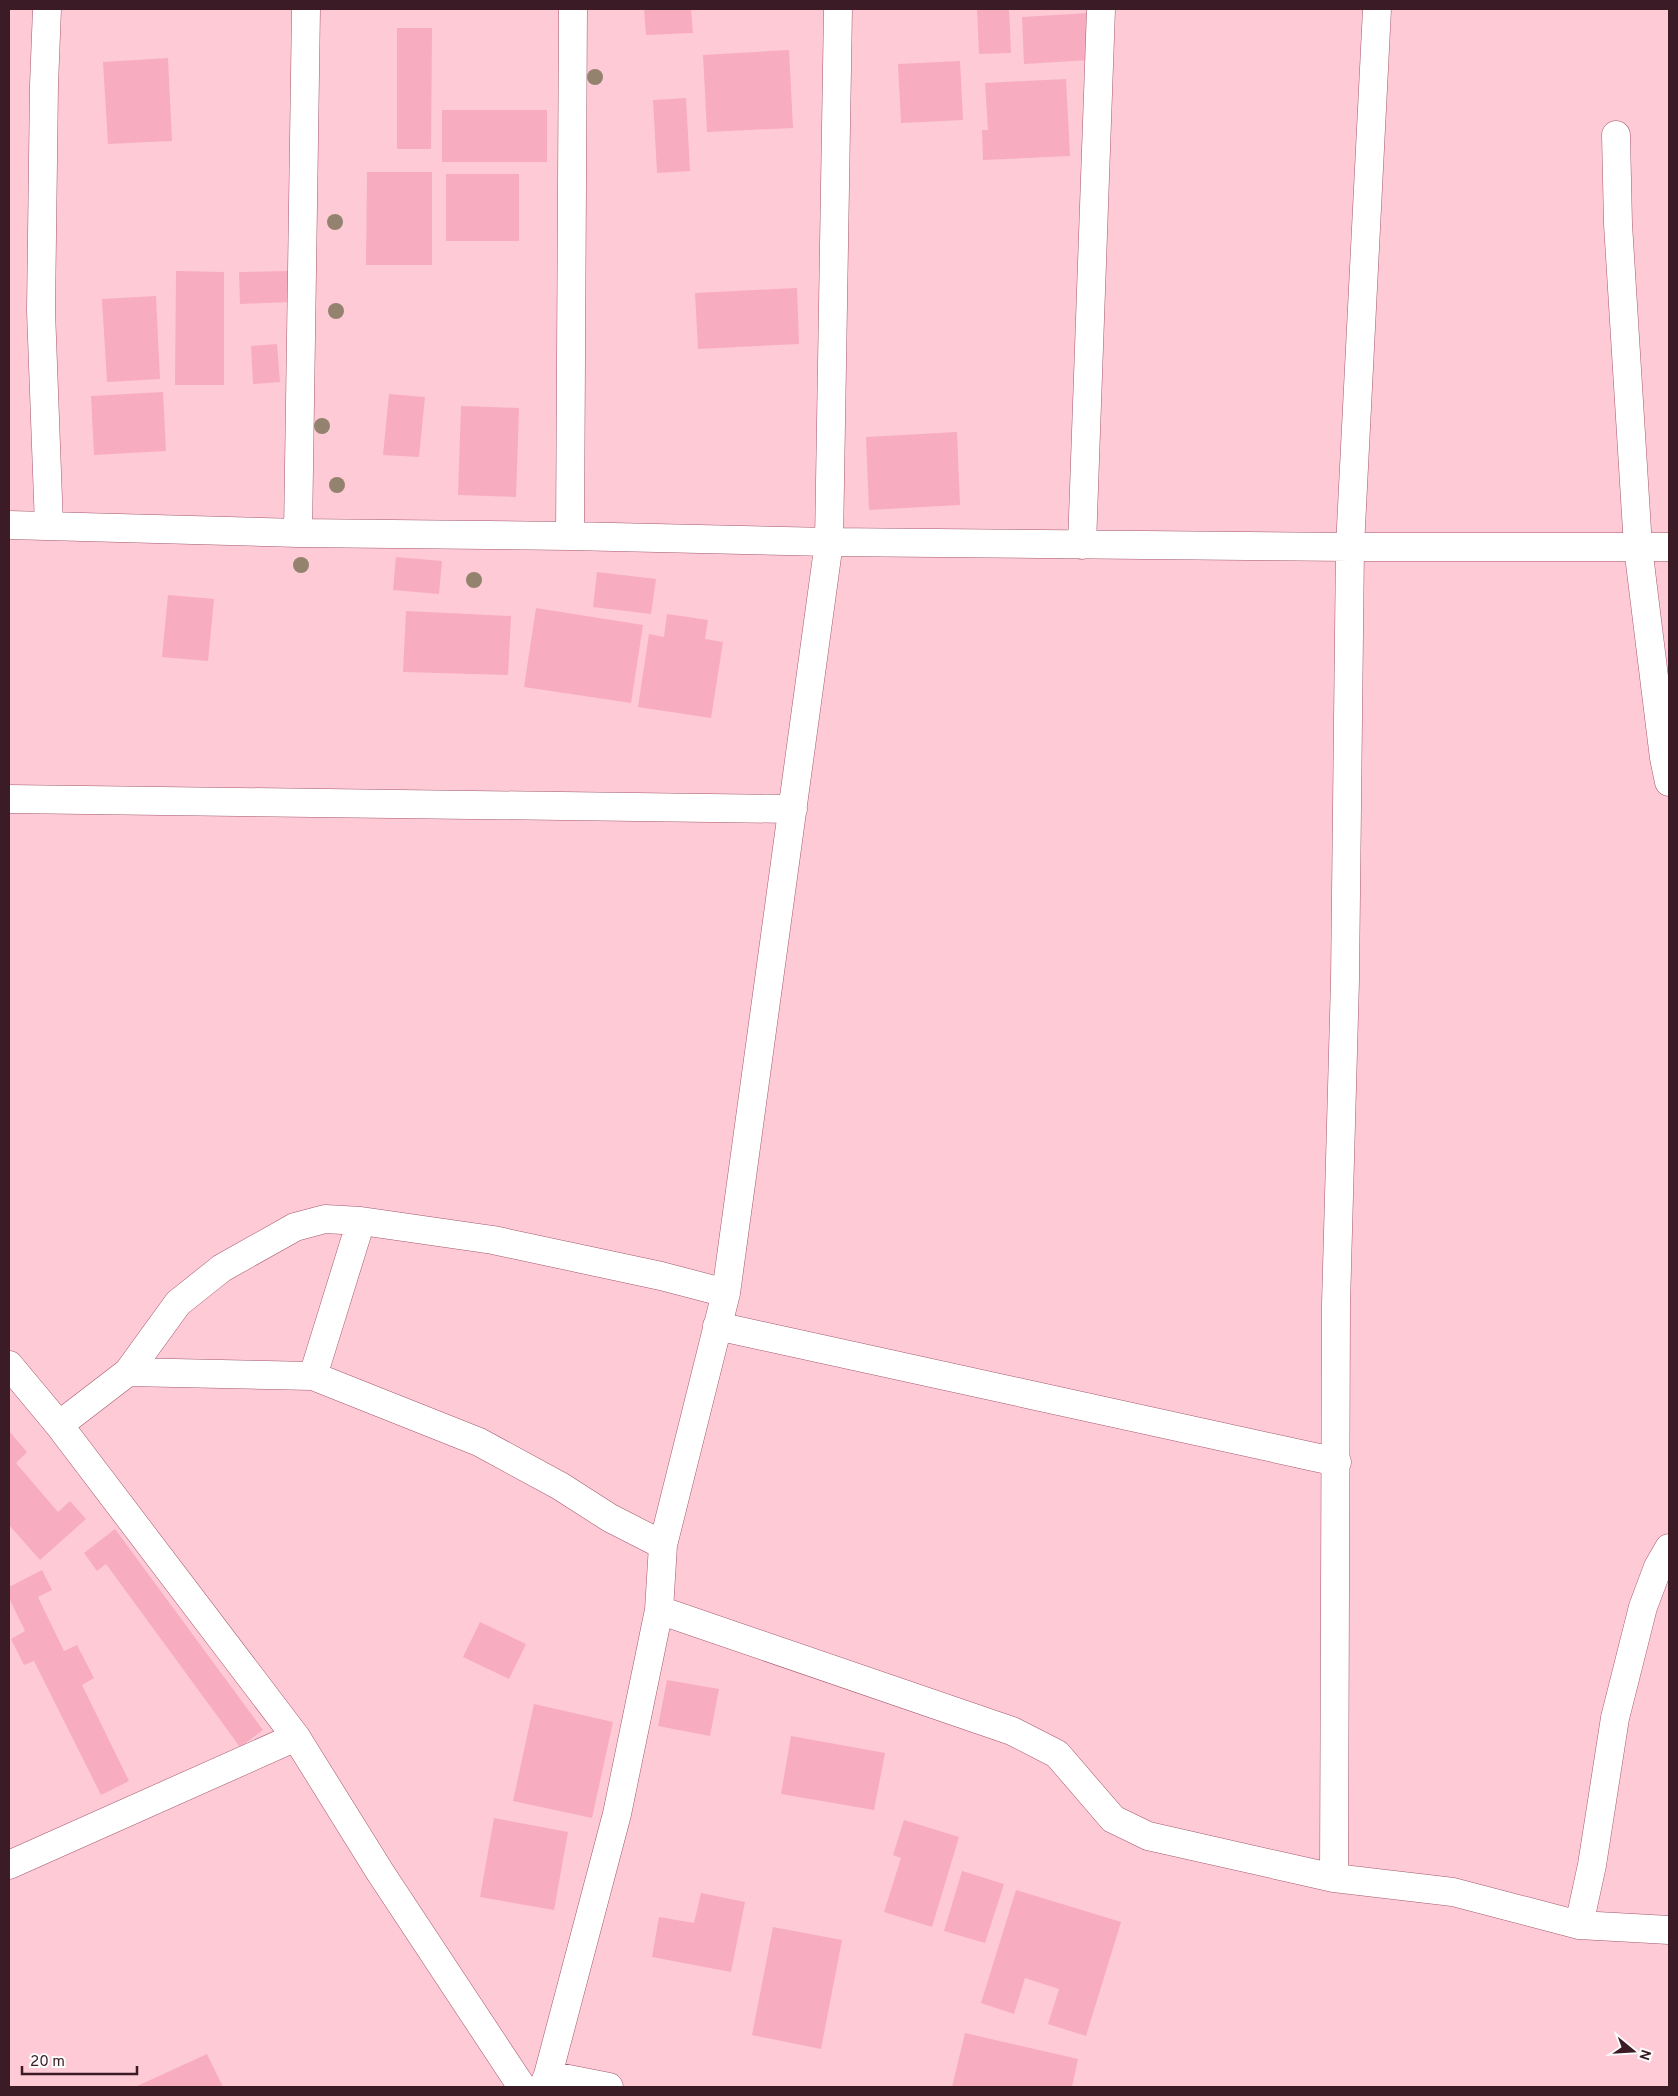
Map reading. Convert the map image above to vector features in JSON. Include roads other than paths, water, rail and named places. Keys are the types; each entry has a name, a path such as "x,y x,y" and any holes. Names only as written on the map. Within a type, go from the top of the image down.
{"street":[{"path":"47,9 41,311 49,526"},
{"path":"298,533 306,9"},
{"path":"570,536 573,9"},
{"path":"609,2087 546,2081 616,1814 659,1610 663,1545 726,1293 829,542 838,9"},
{"path":"1082,545 1101,9"},
{"path":"1334,1878 1337,1462 1336,1304 1345,980 1350,547 1377,9"},
{"path":"1616,135 1618,224 1638,547 1664,758 1669,782"},
{"path":"9,525 298,533 570,536 829,542 1350,547 1669,547"},
{"path":"9,799 793,810"},
{"path":"59,1424 128,1372 178,1303 222,1268 295,1227 326,1219 493,1240 661,1276 726,1293"},
{"path":"313,1376 361,1222"},
{"path":"717,1326 1337,1462"},
{"path":"128,1372 313,1376 479,1442 560,1486 610,1518 663,1545"},
{"path":"12,1375 59,1424 296,1738 380,1872 522,2087"},
{"path":"1579,1925 1592,1865 1615,1718 1643,1607 1658,1568 1669,1548"},
{"path":"659,1610 1012,1731 1057,1754 1113,1819 1148,1836 1334,1878 1453,1892 1579,1925 1669,1930"},
{"path":"9,1865 296,1738"}]}
